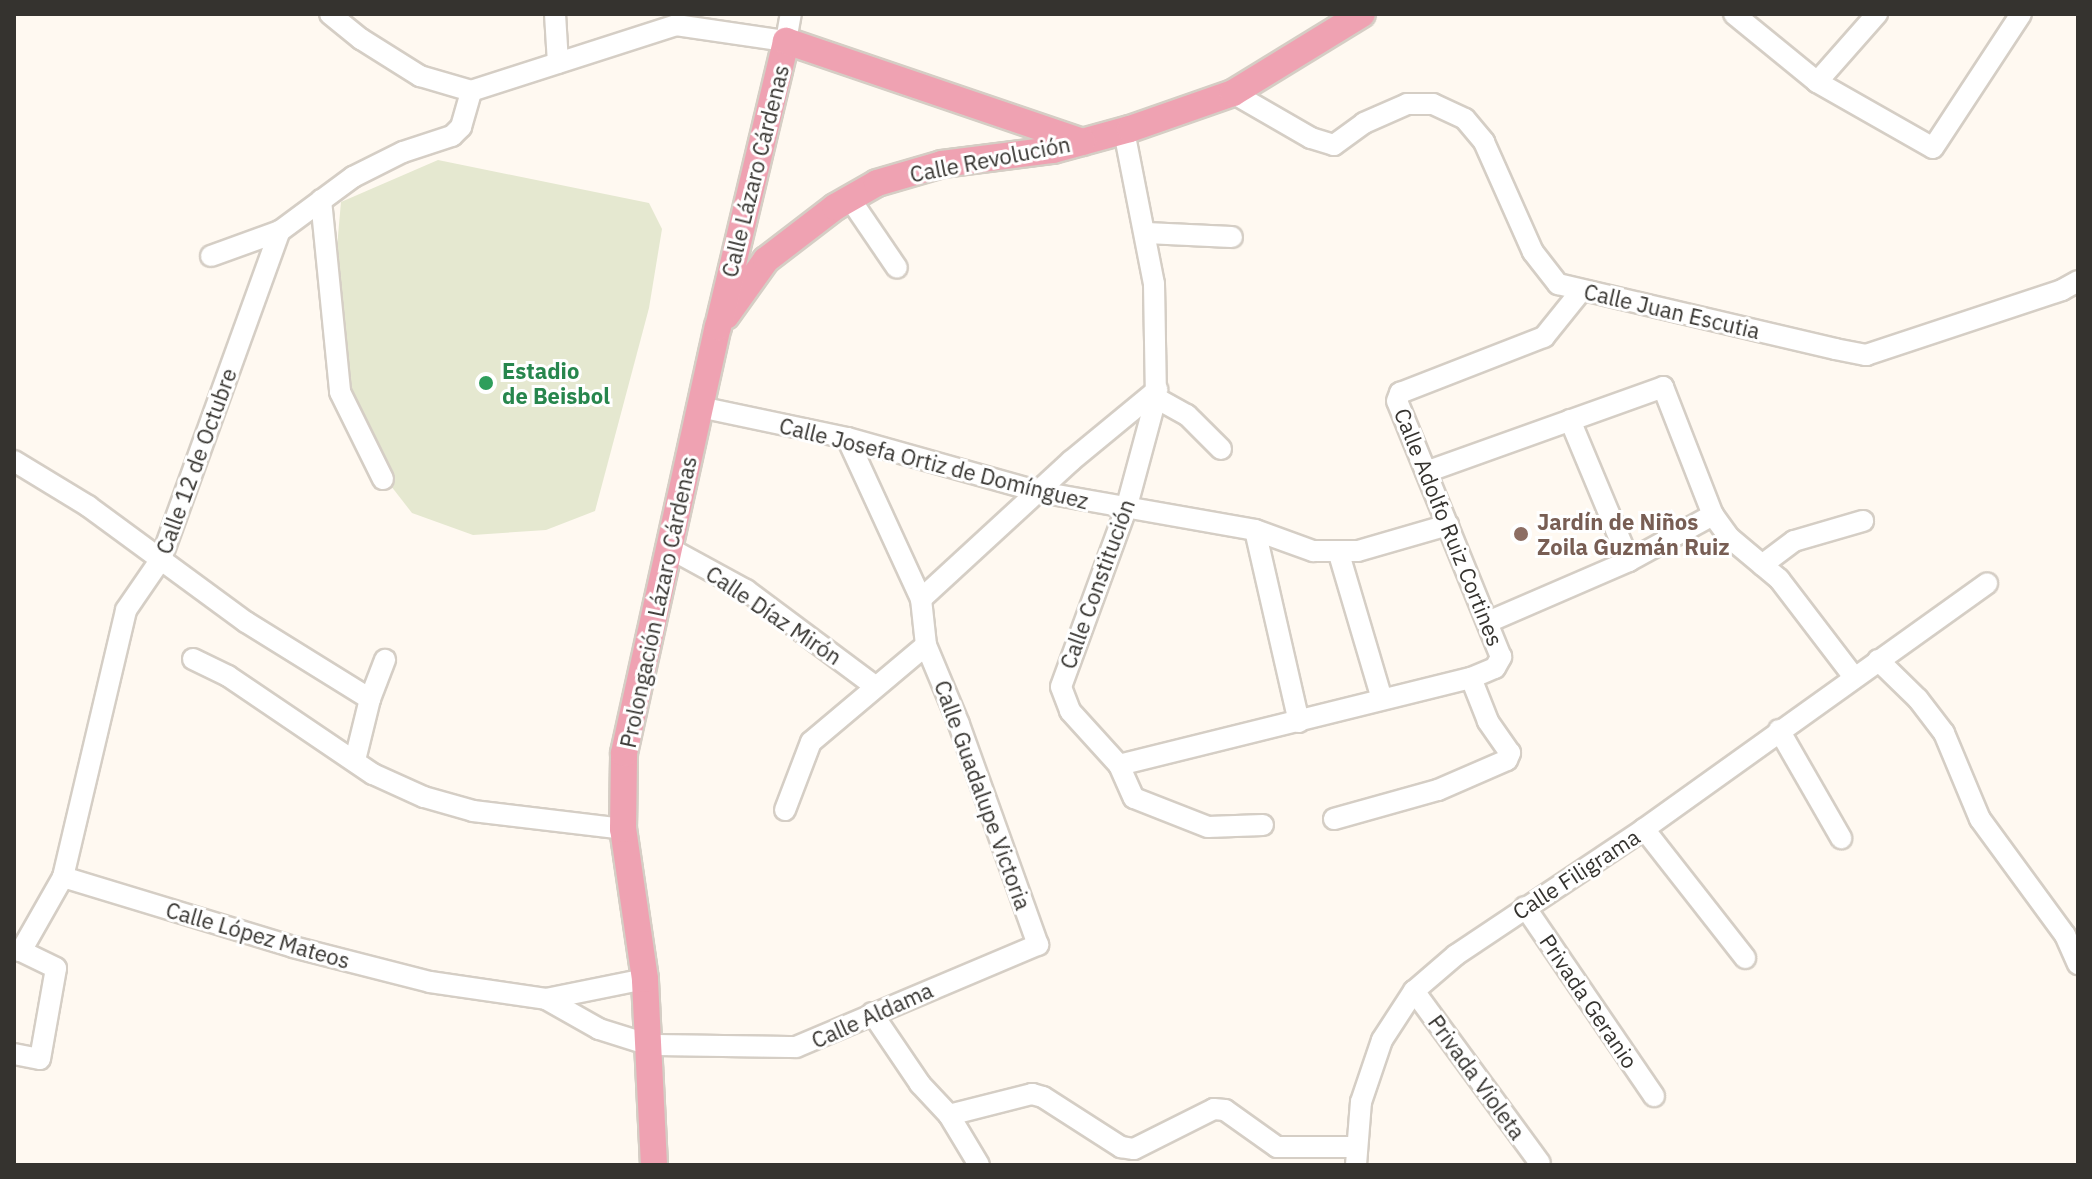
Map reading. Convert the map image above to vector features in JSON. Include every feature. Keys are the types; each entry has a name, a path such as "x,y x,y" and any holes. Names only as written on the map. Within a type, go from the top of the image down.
{"main road":[{"name":"Calle Revolución","path":"718,327 766,260 877,183 942,164 1053,150 1124,131 1233,93 1357,15"},
{"name":"Calle Revolución","path":"786,41 1082,142"},
{"name":"Calle Lázaro Cárdenas","path":"718,327 786,41"},
{"name":"Prolongación Lázaro Cárdenas","path":"654,1165 645,979 623,829 624,753 718,327"}],"street":[{"path":"330,14 361,39 420,76 471,91 676,25 786,41"},
{"path":"555,14 558,63"},
{"name":"Calle Lázaro Cárdenas","path":"786,41 791,14"},
{"path":"1734,14 1817,82 1933,148 2021,14"},
{"path":"1817,82 1877,14"},
{"path":"211,256 280,231 353,177 403,152 452,136 461,127 471,91"},
{"name":"Calle Juan Escutia","path":"1233,93 1311,138 1334,145 1364,123 1407,104 1433,104 1465,119 1484,142 1533,252 1558,284 1866,355 2062,290 2078,281"},
{"name":"Calle Constitución","path":"1124,131 1154,284 1156,394 1126,509 1061,687 1070,711 1119,765 1129,792 1139,800 1208,827 1263,825"},
{"path":"850,199 897,268"},
{"path":"321,200 340,392 383,479"},
{"name":"Calle 12 de Octubre","path":"63,877 126,610 161,559 280,231"},
{"path":"1146,233 1232,237"},
{"name":"Calle Adolfo Ruiz Cortines","path":"1334,819 1438,790 1507,760 1510,753 1488,721 1471,678 1495,668 1501,657 1397,401 1400,393 1544,337 1581,291"},
{"path":"1426,472 1663,387 1713,515 1730,538 1779,579 1854,677"},
{"path":"847,438 921,599 1040,492 1156,394 1187,415 1221,449"},
{"name":"Calle Josefa Ortiz de Domínguez","path":"700,407 847,438 1040,492 1255,530 1313,551 1339,554 1448,525"},
{"path":"1570,420 1629,561"},
{"path":"14,461 88,506 246,622 370,699"},
{"path":"1488,622 1629,561 1713,515"},
{"path":"1762,565 1794,541 1863,521"},
{"path":"1255,530 1299,722"},
{"name":"Calle Díaz Mirón","path":"669,548 746,590 875,686"},
{"path":"1339,554 1382,699"},
{"name":"Calle Filigrama","path":"1356,1156 1361,1102 1382,1040 1414,991 1456,955 1644,829 1987,583"},
{"name":"Calle Guadalupe Victoria","path":"921,599 926,645 959,724 1038,945"},
{"path":"785,810 811,742 926,645"},
{"path":"193,659 228,676 373,774 424,797 473,811 623,829"},
{"path":"355,760 370,699 385,660"},
{"path":"1878,660 1918,699 1944,733 1980,819 2065,935 2078,964"},
{"path":"1119,765 1471,678"},
{"path":"1779,730 1841,838"},
{"path":"1644,829 1745,958"},
{"path":"14,1054 40,1059 56,968 17,950 63,877"},
{"name":"Calle López Mateos","path":"63,877 293,947 430,982 546,999 645,979"},
{"name":"Privada Geranio","path":"1525,907 1654,1096"},
{"name":"Calle Aldama","path":"650,1045 796,1047 1038,945"},
{"name":"Privada Violeta","path":"1414,991 1540,1163"},
{"name":"Calle López Mateos","path":"546,999 599,1029 650,1045"},
{"path":"872,1013 920,1084 949,1115 979,1165"},
{"path":"949,1115 1032,1094 1043,1097 1121,1147 1144,1147 1214,1109 1225,1110 1275,1156 1356,1156"}],"green space":[{"name":"Estadio de Beisbol","path":"438,160 649,203 662,229 649,308 595,511 546,530 473,535 412,513 356,441 330,326 341,202"}],"place":[{"name":"Estadio de Beisbol","path":"486,383"},
{"name":"Jardín de Niños Zoila Guzmán Ruiz","path":"1521,534"}]}
